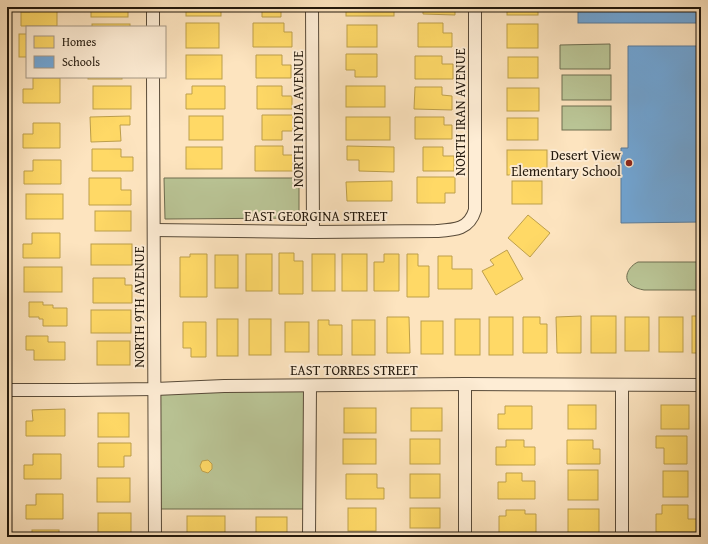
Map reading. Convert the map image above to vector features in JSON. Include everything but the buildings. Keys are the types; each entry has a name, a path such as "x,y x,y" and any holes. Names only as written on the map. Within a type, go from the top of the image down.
{"street":[{"path":"153,7 153,26"},
{"name":"NORTH NYDIA AVENUE","path":"312,7 313,232"},
{"name":"NORTH IRAN AVENUE","path":"473,217 476,195 474,7"},
{"name":"NORTH 9TH AVENUE","path":"153,78 155,537"},
{"name":"EAST GEORGINA STREET","path":"154,230 313,232 453,230 465,226 473,217"},
{"path":"465,384 465,537"},
{"name":"EAST TORRES STREET","path":"7,390 465,384 701,385"},
{"path":"622,385 622,537"},
{"path":"309,537 310,386"}],"green space":[{"path":"610,44 610,69 560,69 560,45"},
{"path":"562,75 611,75 611,100 562,100"},
{"path":"562,106 611,106 611,130 562,130"},
{"path":"164,178 299,178 299,218 165,219"},
{"path":"638,262 701,262 701,290 644,290 636,288 628,282 627,276 629,269"},
{"path":"310,386 309,509 155,509 155,389"}],"place":[{"name":"Desert View Elementary School","path":"629,163"}]}
